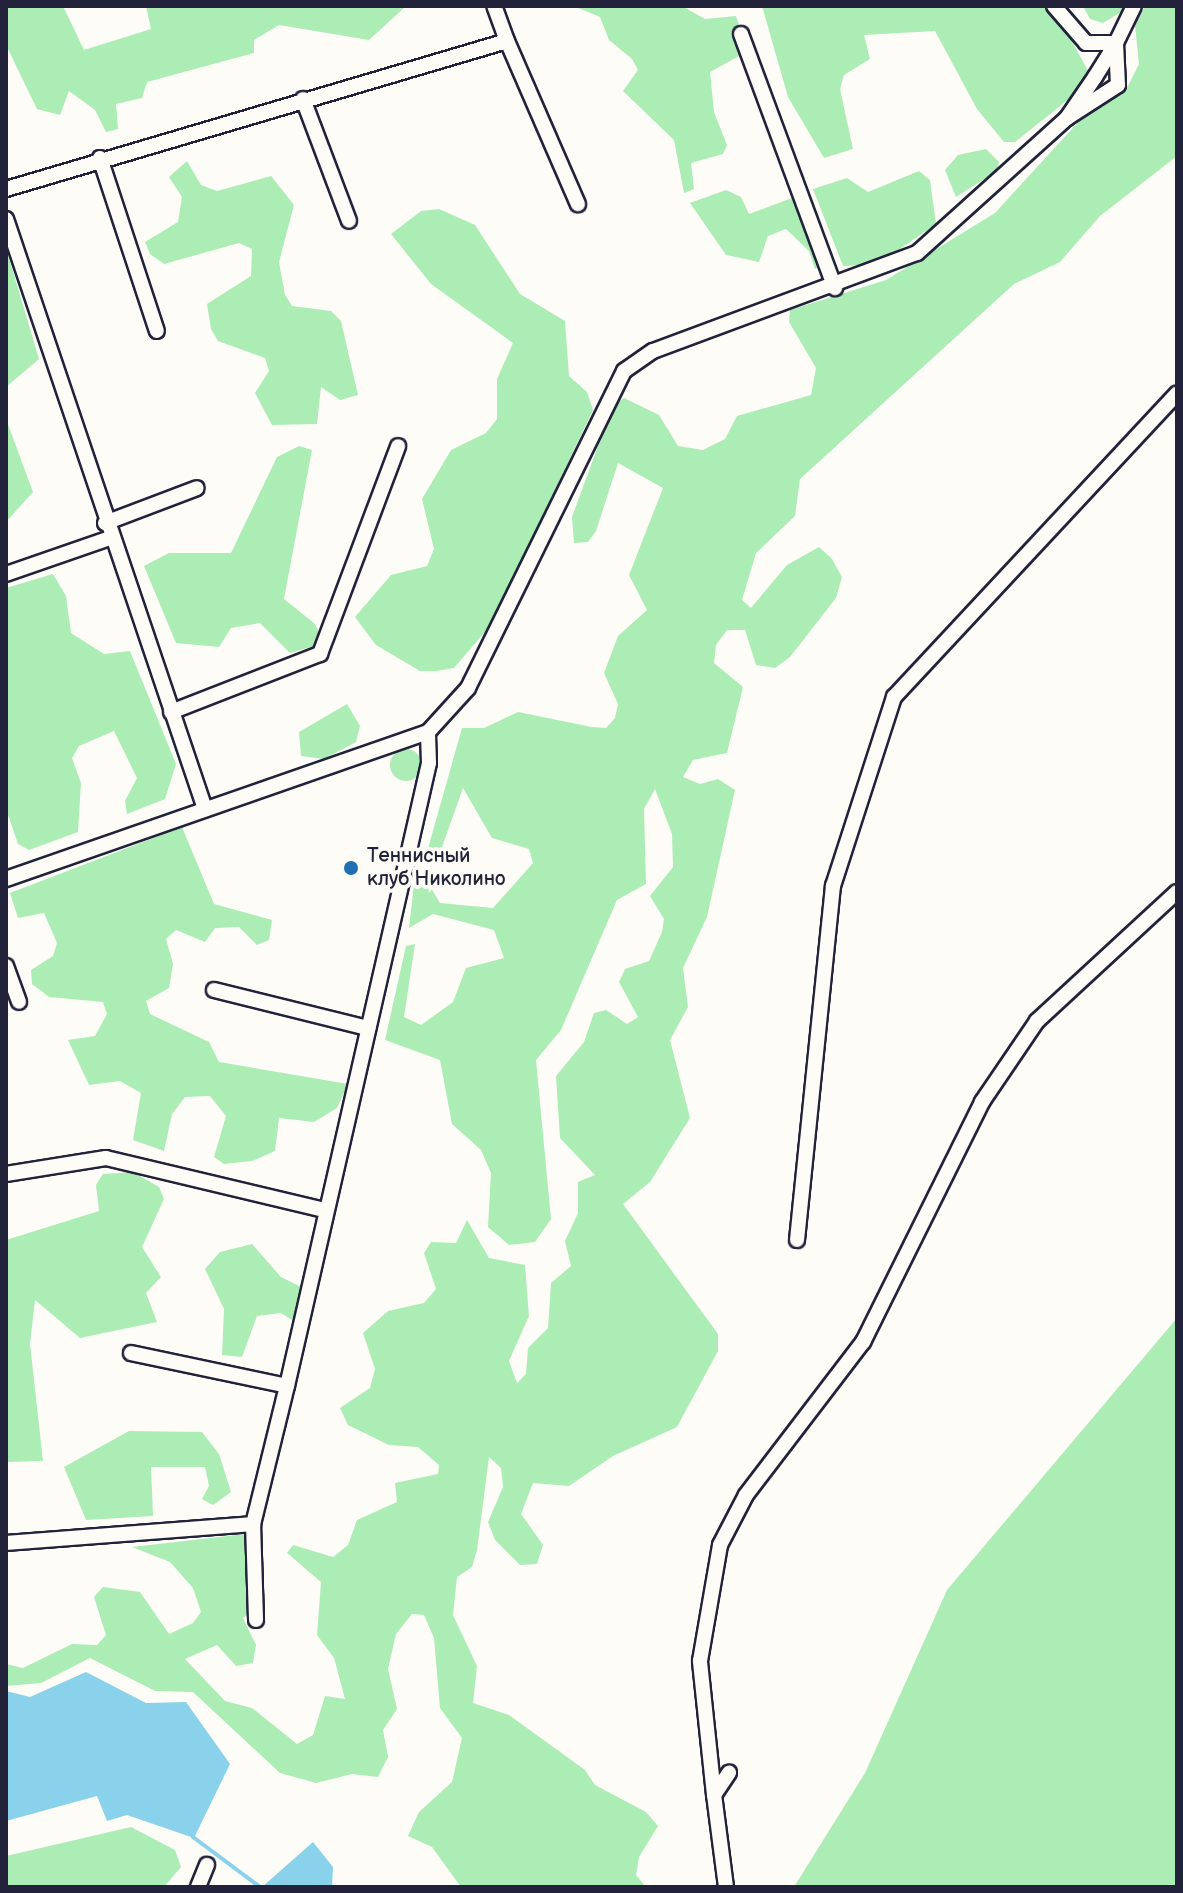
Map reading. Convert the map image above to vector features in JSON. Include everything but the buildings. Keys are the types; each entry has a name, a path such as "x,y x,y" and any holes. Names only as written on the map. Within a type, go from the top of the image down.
{"street":[{"path":"494,6 578,204"},
{"path":"1054,6 1086,43 1116,43"},
{"path":"1067,118 1116,43 1134,6"},
{"path":"741,34 835,288"},
{"path":"6,189 100,158 507,41"},
{"path":"7,876 428,732 468,688 624,371 653,351 835,288 917,253 1067,118 1118,85 1116,43"},
{"path":"303,99 349,221"},
{"path":"100,158 157,331"},
{"path":"6,219 110,538 205,809"},
{"path":"797,1240 833,886 894,697 1177,393"},
{"path":"171,712 320,654 398,446"},
{"path":"105,523 197,488"},
{"path":"6,574 110,538"},
{"path":"256,1620 253,1524 429,763 428,732"},
{"path":"726,1887 700,1661 720,1545 733,1520 863,1342 982,1102 1037,1021 1177,892"},
{"path":"6,966 19,1002"},
{"path":"214,990 368,1028"},
{"path":"6,1174 106,1158 325,1210"},
{"path":"131,1353 287,1386"},
{"path":"6,1543 253,1524"},
{"path":"714,1795 729,1773"},
{"path":"198,1887 207,1865"}],"green space":[{"path":"6,6 63,6 84,50 151,29 146,6 406,6 369,40 279,25 254,40 254,53 147,82 142,98 116,104 118,129 106,132 95,110 69,91 60,115 37,109 6,45"},
{"path":"682,6 705,19 736,16 748,51 710,72 714,112 727,145 723,154 691,163 694,189 684,193 674,140 623,91 638,70 632,59 609,40 600,17 576,7"},
{"path":"762,6 1053,6 1088,71 1080,90 1015,142 1004,142 977,109 935,31 864,35 870,59 844,75 840,89 853,149 824,158 788,97"},
{"path":"1083,6 1131,6 1103,23 1090,19"},
{"path":"1145,6 1177,6 1177,156 1100,216 1060,262 1014,284 800,479 795,516 756,553 742,600 751,608 787,565 819,547 832,559 842,577 836,598 790,657 775,668 756,665 745,630 727,630 716,645 714,663 743,687 727,753 693,760 683,777 700,784 718,779 735,790 707,917 683,968 688,1007 670,1040 690,1118 650,1182 623,1204 718,1334 718,1351 677,1427 613,1456 569,1486 533,1483 521,1514 543,1545 537,1564 520,1565 495,1540 488,1522 503,1487 501,1468 489,1457 477,1550 472,1567 457,1577 453,1615 477,1666 473,1703 509,1715 585,1770 595,1785 646,1812 658,1826 639,1857 636,1875 646,1887 461,1887 432,1847 408,1836 419,1812 452,1782 462,1738 440,1708 434,1638 424,1615 412,1614 396,1634 388,1669 397,1709 383,1730 388,1757 378,1777 352,1774 316,1783 280,1773 193,1692 155,1691 90,1658 41,1683 6,1686 6,1664 23,1668 72,1644 97,1645 106,1635 94,1597 103,1587 140,1592 169,1634 193,1623 201,1612 193,1588 170,1562 132,1547 245,1534 254,1541 254,1610 243,1618 256,1645 253,1663 236,1666 217,1645 185,1659 225,1701 252,1708 297,1744 313,1735 325,1696 345,1699 334,1658 317,1635 321,1582 287,1553 293,1545 333,1557 348,1545 357,1520 397,1502 395,1483 438,1474 439,1465 418,1447 389,1445 348,1425 340,1408 370,1388 375,1369 363,1333 388,1311 424,1303 436,1289 424,1253 431,1242 456,1243 467,1220 489,1258 525,1265 529,1316 509,1361 517,1383 526,1374 528,1348 548,1328 551,1283 571,1266 565,1241 578,1213 578,1182 595,1175 560,1138 556,1076 584,1042 594,1013 606,1010 627,1024 638,1017 619,982 625,969 649,961 662,932 664,919 650,896 673,867 672,834 655,789 644,809 646,884 617,900 561,1030 536,1060 551,1219 535,1242 509,1245 488,1227 491,1173 481,1150 452,1124 440,1060 385,1040 406,946 415,944 404,1017 421,1025 453,1002 466,968 504,958 494,930 433,914 409,928 414,884 428,883 440,903 493,908 533,863 529,849 492,838 463,788 437,861 427,852 462,728 484,728 518,712 606,728 615,718 618,704 604,673 618,636 647,610 629,575 663,488 618,463 596,531 588,542 574,543 572,517 613,405 624,398 659,415 678,446 703,450 725,439 737,416 811,395 816,368 789,322 790,310 886,280 995,213 1103,95 1128,86 1139,64 1135,25"},
{"path":"986,149 999,162 997,171 956,197 945,170 958,155"},
{"path":"187,161 201,185 217,191 271,176 294,205 279,262 285,295 292,306 331,311 341,321 358,395 340,400 321,387 317,424 272,425 255,393 269,371 265,358 218,341 211,329 207,304 251,276 252,249 239,243 164,264 150,254 145,242 178,222 182,197 169,177"},
{"path":"919,171 930,180 936,224 878,264 843,266 813,189 847,178 868,192"},
{"path":"726,190 741,197 749,214 792,198 807,207 823,266 815,269 809,251 786,229 768,236 759,262 726,255 690,203"},
{"path":"439,209 475,225 520,294 565,321 569,376 587,392 593,410 490,626 454,668 420,671 376,645 355,617 391,575 427,566 434,549 422,499 451,450 486,433 497,419 497,379 513,343 431,284 391,234 421,211"},
{"path":"6,248 39,359 6,387"},
{"path":"6,419 33,492 6,522"},
{"path":"299,446 312,450 284,599 315,624 320,635 314,646 290,653 260,623 231,628 219,647 176,643 144,566 169,553 231,553 277,457"},
{"path":"53,574 66,596 71,633 104,654 130,651 176,764 165,799 127,814 125,801 137,778 114,731 79,746 72,758 81,783 78,832 29,850 18,844 6,809 6,588"},
{"path":"347,704 360,726 356,742 324,759 301,756 299,732"},
{"path":"406,749 417,754 422,765 417,776 406,781 395,776 390,765 395,754"},
{"path":"182,827 214,904 272,920 269,940 257,945 239,927 215,928 205,942 176,930 166,939 173,964 169,988 146,1001 150,1014 209,1042 219,1062 348,1084 337,1108 314,1122 279,1118 275,1151 252,1161 224,1164 214,1157 226,1116 210,1096 185,1097 172,1114 164,1151 133,1140 141,1093 120,1081 89,1085 68,1040 95,1036 107,1014 103,1002 49,997 32,984 31,970 53,956 57,943 44,913 18,918 10,893"},
{"path":"133,1172 159,1187 164,1199 142,1247 161,1277 146,1293 157,1322 80,1338 35,1300 30,1344 43,1461 6,1462 6,1240 99,1211 96,1185 103,1174"},
{"path":"252,1244 281,1277 305,1289 309,1302 292,1320 281,1313 257,1316 242,1357 222,1355 224,1309 205,1269 220,1252"},
{"path":"1177,1318 1177,1887 794,1887 865,1773 947,1590"},
{"path":"129,1431 202,1432 219,1454 231,1492 213,1505 202,1499 209,1486 205,1467 151,1467 153,1516 86,1520 64,1467"},
{"path":"131,1827 175,1850 181,1867 164,1887 6,1887 6,1856"}],"water":[{"path":"86,1672 146,1703 186,1702 230,1764 194,1838 127,1815 107,1821 97,1796 6,1821 6,1691 30,1697"},
{"path":"313,1842 333,1867 332,1887 262,1887"}],"waterway":[{"path":"193,1837 260,1887"}],"place":[{"name":"Теннисный клуб Николино","path":"351,868"}]}
